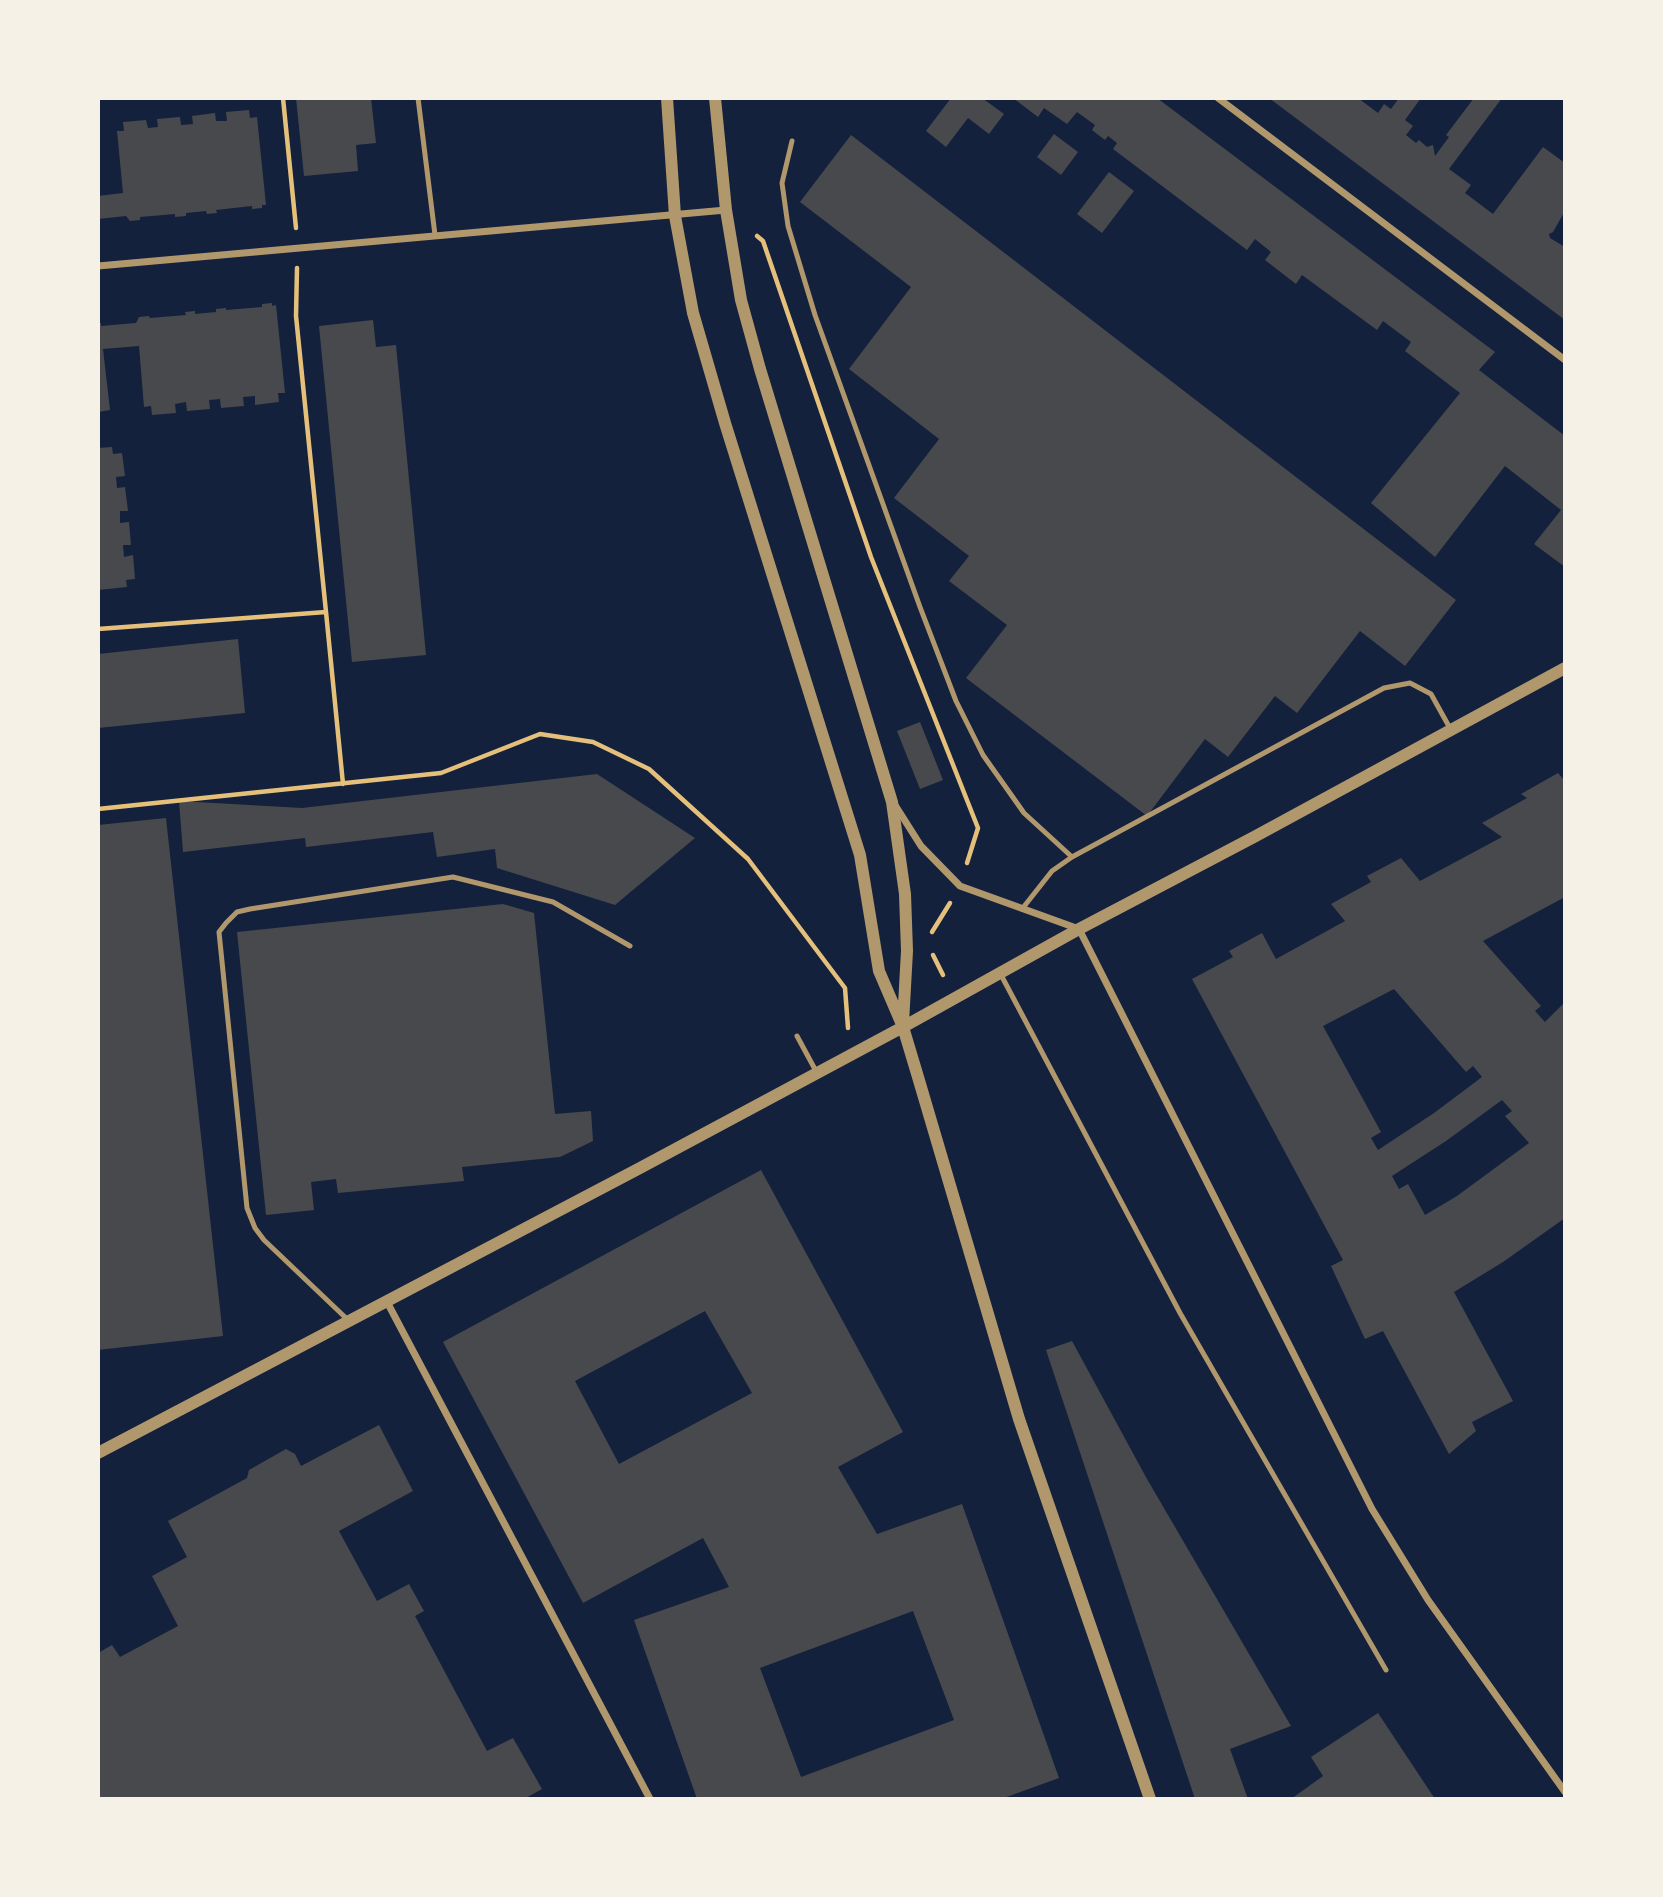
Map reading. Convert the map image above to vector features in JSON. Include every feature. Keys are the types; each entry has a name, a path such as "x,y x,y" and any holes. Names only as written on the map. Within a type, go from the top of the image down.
{"street":[{"path":"667,98 675,216 693,313 725,424 860,855 879,971 903,1027 1019,1419 1150,1799"},
{"path":"715,98 726,210 741,300 892,802 905,894 907,951 903,1027"},
{"path":"1218,98 1565,360"},
{"path":"98,266 297,246 726,210"},
{"path":"98,1453 640,1168 1565,668"},
{"path":"892,802 921,846 961,886 1079,929 1372,1509 1428,1600 1565,1792"},
{"path":"386,1300 650,1799"}],"lane":[{"path":"418,98 435,235"},
{"path":"792,141 782,183 788,226 820,327 919,607 956,701 983,755 1024,813 1072,857"},
{"path":"1023,909 1052,871 1072,857 1384,688 1410,683 1431,694 1451,730"},
{"path":"348,1320 264,1240 255,1228 247,1208 219,932 237,912 453,877 553,902 630,946"},
{"path":"1000,973 1180,1313 1386,1670"},
{"path":"797,1036 817,1073"}],"path":[{"path":"283,98 297,246 296,316 343,784"},
{"path":"726,210 763,241 871,557 978,828 961,886 926,941"},
{"path":"98,629 326,612"},
{"path":"98,809 442,774 540,734 593,741 649,769 748,859 845,988 849,1056"},
{"path":"932,953 954,998"}],"building":[{"path":"296,98 371,98 376,143 356,145 358,171 304,176"},
{"path":"951,98 982,98 1004,114 989,134 968,118 946,147 926,131"},
{"path":"1013,98 1157,98 1495,352 1479,370 1565,436 1565,567 1534,544 1561,510 1505,466 1435,557 1371,503 1460,393 1405,351 1411,342 1383,321 1377,330 1302,275 1296,284 1265,260 1271,252 1255,239 1247,250 1113,149 1117,143 1108,136 1105,140 1092,130 1095,125 1077,112 1067,124 1044,108 1038,117"},
{"path":"1269,98 1358,98 1378,113 1384,104 1391,109 1399,98 1421,98 1405,120 1413,126 1406,135 1416,143 1419,140 1427,147 1433,145 1435,156 1449,137 1446,135 1474,98 1502,98 1449,169 1471,185 1465,193 1493,214 1543,147 1565,163 1565,211 1553,232 1549,234 1550,238 1565,247 1565,320"},
{"path":"249,110 250,118 257,117 266,205 262,205 262,208 252,209 252,206 216,210 217,213 207,214 206,211 175,217 175,214 140,217 140,220 130,221 126,216 98,219 98,196 123,193 117,131 124,131 123,122 146,120 148,128 158,127 157,119 180,117 181,125 193,124 192,116 215,113 216,121 227,121 226,112"},
{"path":"1054,134 1078,152 1061,175 1037,157"},
{"path":"851,135 1456,600 1405,666 1360,631 1297,713 1275,696 1228,757 1205,739 1147,816 966,678 1007,625 949,581 969,556 894,498 939,439 849,369 911,287 800,202"},
{"path":"1109,172 1134,191 1102,233 1077,214"},
{"path":"272,303 272,306 276,305 285,393 278,393 279,402 255,405 255,396 243,397 244,406 221,408 220,399 209,400 210,409 187,411 186,402 175,404 176,413 152,415 151,406 144,407 139,346 103,349 110,410 98,412 98,323 101,323 101,326 136,323 139,317 186,315 185,312 195,311 195,314 216,312 216,309 262,307 262,304"},
{"path":"373,320 376,347 396,345 426,655 352,662 319,326"},
{"path":"112,447 113,454 122,453 125,476 116,477 117,488 125,487 128,511 120,511 120,523 129,522 131,545 123,545 124,557 133,555 135,579 126,580 127,587 98,590 98,448"},
{"path":"238,639 245,713 98,728 98,654"},
{"path":"920,722 943,780 920,789 897,731"},
{"path":"1558,773 1565,781 1565,897 1483,941 1541,1006 1535,1011 1545,1022 1565,1002 1565,1218 1503,1262 1454,1292 1513,1401 1472,1422 1476,1431 1449,1454 1383,1331 1365,1339 1331,1266 1343,1260 1192,979 1233,957 1229,951 1262,933 1276,959 1345,921 1331,904 1371,882 1367,876 1401,858 1420,881 1502,837 1482,823 1527,798 1521,794","holes":["1394,989 1466,1072 1473,1066 1482,1077 1378,1150 1371,1138 1381,1132 1323,1026","1502,1100 1512,1111 1505,1116 1529,1143 1457,1196 1425,1215 1408,1184 1399,1189 1392,1176"]},
{"path":"597,774 695,838 615,905 497,868 495,849 437,857 433,832 306,847 305,838 183,852 179,801 302,808"},
{"path":"166,818 223,1336 98,1350 98,825"},
{"path":"503,904 534,913 555,1114 591,1111 593,1141 560,1157 462,1167 464,1181 338,1193 336,1179 311,1182 314,1210 266,1215 237,932"},
{"path":"761,1170 903,1432 838,1467 877,1534 962,1504 1059,1778 1001,1799 697,1799 634,1620 729,1587 703,1538 583,1603 443,1342","holes":["705,1311 752,1393 619,1464 575,1381","913,1611 954,1720 801,1777 760,1668"]},
{"path":"1072,1341 1147,1479 1291,1726 1230,1749 1248,1799 1195,1799 1046,1350"},
{"path":"379,1425 413,1491 339,1531 377,1601 409,1584 424,1611 415,1616 487,1751 513,1738 542,1789 524,1799 98,1799 98,1653 112,1645 120,1657 178,1626 152,1576 187,1557 168,1521 247,1478 249,1470 286,1449 295,1454 301,1466"},
{"path":"1378,1713 1435,1799 1291,1799 1323,1776 1311,1757"}]}
